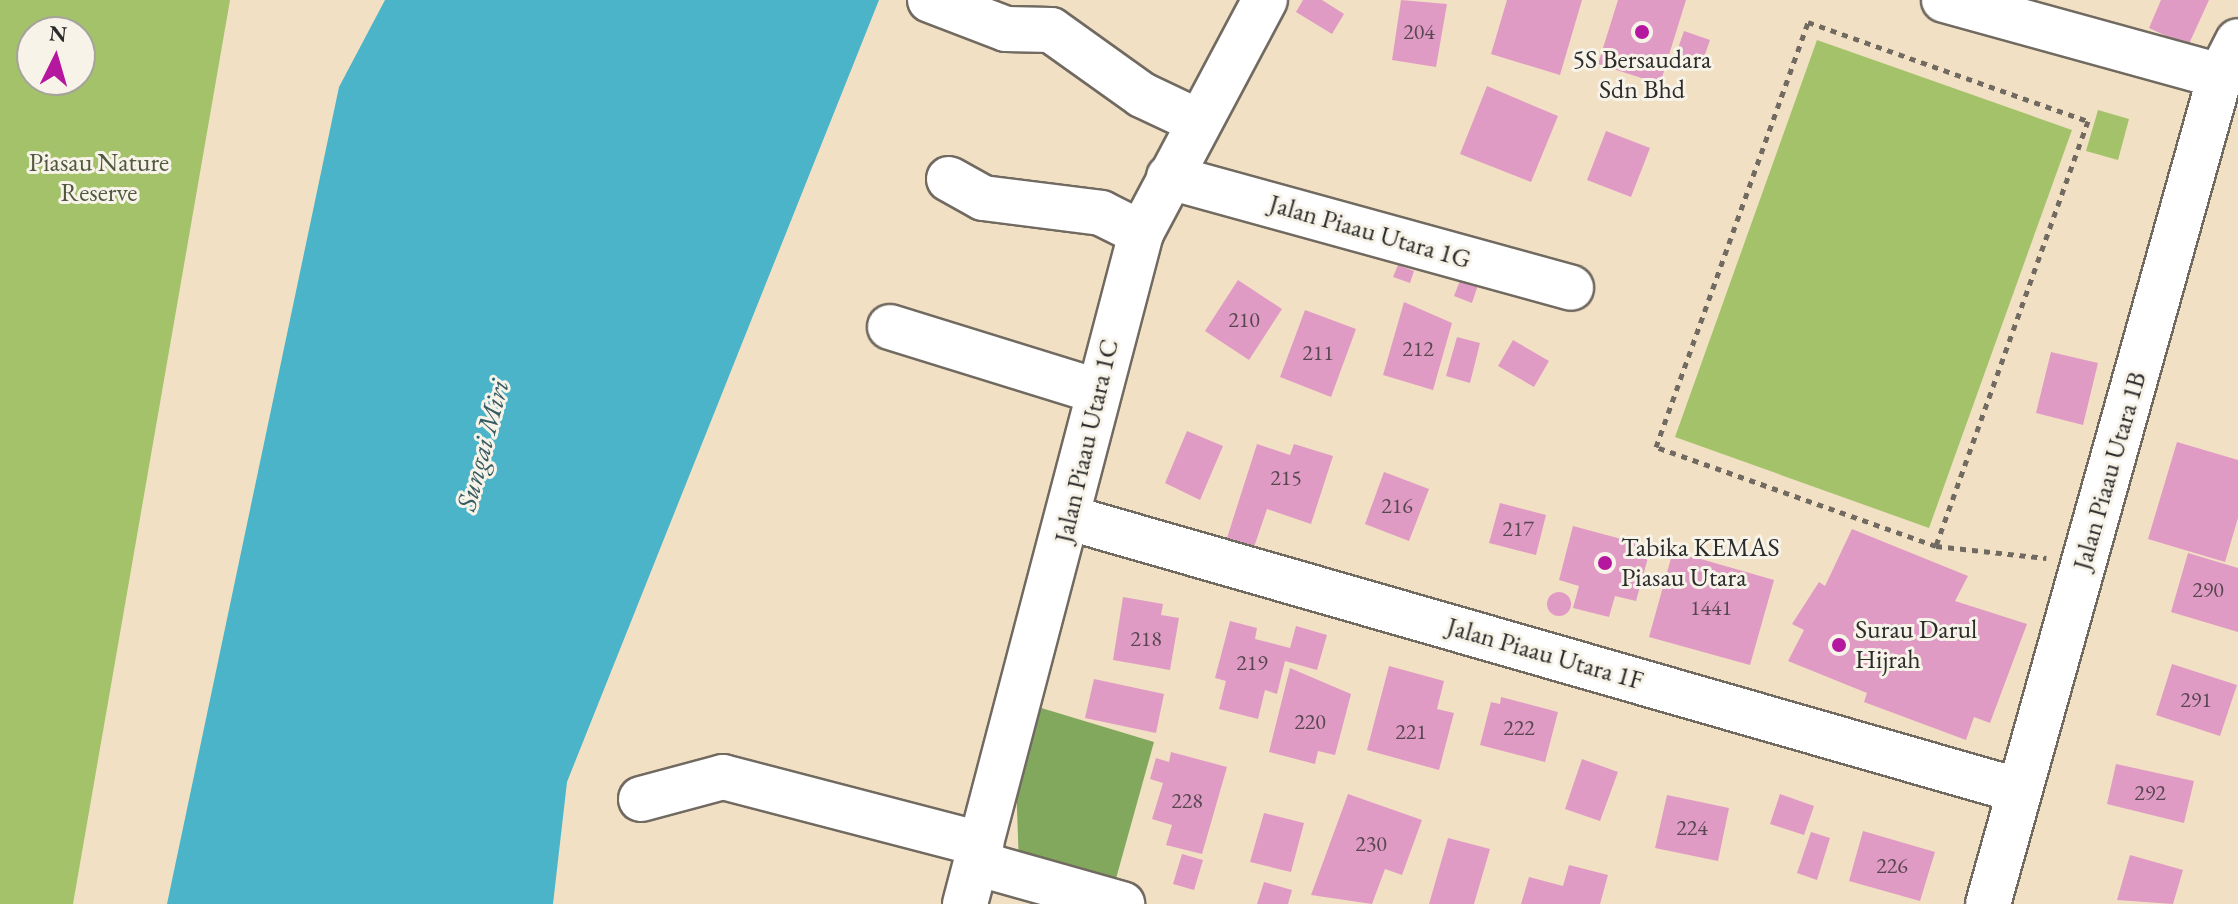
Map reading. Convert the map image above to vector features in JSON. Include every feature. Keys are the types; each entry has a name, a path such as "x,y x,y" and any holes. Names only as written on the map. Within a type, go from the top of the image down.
{"street":[{"path":"930,0 1006,29 1051,30 1142,95 1199,122"},
{"name":"Jalan Piaau Utara 1C","path":"974,870 1070,518 1097,391 1141,233 1265,0"},
{"path":"1944,0 2229,58"},
{"name":"Jalan Piaau Utara 1B","path":"1988,904 2229,58"},
{"name":"Jalan Piaau Utara 1G","path":"1169,177 1571,288"},
{"path":"949,179 983,198 1101,213 1141,233"},
{"path":"890,327 1097,391"},
{"name":"Jalan Piaau Utara 1F","path":"1070,518 2020,791"},
{"path":"641,799 723,777 974,870 1122,904"}],"path":[{"path":"1936,546 2088,121 1808,22 1656,447 1936,546 2085,562"}],"green space":[{"name":"Piasau Nature Reserve","path":"0,0 230,0 73,904 0,904"},
{"path":"1817,40 2072,130 1929,528 1675,437"},
{"path":"2098,110 2129,119 2118,160 2086,151"},
{"path":"1038,707 1154,742 1112,893 1019,866 1016,780"}],"water":[{"name":"Sungai Miri","path":"385,0 879,0 567,782 553,904 167,904 339,87"}],"building":[{"path":"1303,0 1322,0 1344,14 1332,34 1296,12"},
{"path":"1401,0 1447,4 1436,67 1392,60"},
{"path":"1507,0 1582,0 1560,75 1491,54"},
{"name":"5S Bersaudara Sdn Bhd","path":"1618,0 1686,0 1660,84 1598,64"},
{"path":"2161,0 2209,0 2188,46 2149,28"},
{"path":"1684,31 1710,40 1702,63 1676,54"},
{"path":"1487,86 1558,116 1531,182 1460,154"},
{"path":"1606,131 1650,148 1631,197 1587,180"},
{"path":"1398,265 1414,271 1410,283 1393,277"},
{"path":"1461,278 1478,285 1472,303 1454,296"},
{"path":"1238,280 1282,309 1249,360 1205,331"},
{"path":"1404,302 1452,323 1433,390 1383,375"},
{"path":"1305,310 1356,329 1331,397 1280,377"},
{"path":"1457,337 1480,343 1470,383 1446,376"},
{"path":"1513,340 1549,361 1534,387 1498,366"},
{"path":"2051,352 2098,363 2083,425 2036,413"},
{"path":"1187,431 1223,446 1200,500 1165,483"},
{"path":"2177,442 2238,460 2238,518 2225,562 2148,539"},
{"path":"1257,444 1290,455 1294,444 1333,456 1311,524 1267,509 1254,547 1227,538"},
{"path":"1384,472 1429,489 1409,541 1365,524"},
{"path":"1500,503 1546,515 1536,555 1489,543"},
{"name":"Tabika KEMAS Piasau Utara","path":"1573,526 1651,547 1636,601 1615,596 1609,617 1573,608 1579,586 1559,580"},
{"path":"1852,529 1968,576 1955,601 2027,624 1990,723 1974,717 1966,740 1864,702 1867,693 1788,661 1804,630 1792,624 1819,582 1825,586"},
{"path":"1673,551 1774,580 1750,665 1649,637"},
{"path":"2188,553 2238,568 2238,632 2171,612"},
{"path":"1554,592 1564,592 1571,599 1571,609 1564,616 1554,616 1547,609 1547,599"},
{"path":"1123,597 1163,604 1161,615 1179,618 1170,670 1113,660"},
{"path":"1230,621 1257,628 1255,639 1290,648 1296,626 1327,635 1317,670 1285,661 1277,694 1265,690 1258,719 1219,709 1226,681 1215,678"},
{"path":"2172,664 2237,685 2220,736 2156,715"},
{"path":"1389,666 1444,681 1437,709 1454,713 1439,770 1367,750"},
{"path":"1290,668 1351,694 1335,755 1318,751 1315,764 1269,752"},
{"path":"1094,679 1164,694 1156,733 1085,718"},
{"path":"1501,697 1558,712 1545,762 1480,745 1491,702 1500,704"},
{"path":"1171,752 1227,767 1202,854 1166,845 1172,825 1152,819 1163,783 1150,779 1156,758 1169,762"},
{"path":"1582,759 1618,772 1600,821 1565,809"},
{"path":"2116,764 2194,781 2184,823 2107,804"},
{"path":"1348,794 1422,820 1402,875 1385,869 1372,904 1311,895"},
{"path":"1780,794 1814,806 1804,835 1770,824"},
{"path":"1667,795 1729,808 1718,861 1655,848"},
{"path":"1264,813 1304,823 1291,872 1250,862"},
{"path":"1863,831 1935,852 1920,901 1849,881"},
{"path":"1811,832 1830,838 1817,880 1797,873"},
{"path":"1448,838 1490,849 1474,904 1429,904"},
{"path":"1182,854 1203,860 1194,890 1173,884"},
{"path":"2130,855 2183,870 2173,904 2117,900"},
{"path":"1569,865 1608,875 1600,904 1521,904 1529,877 1563,886"},
{"path":"1264,882 1292,890 1288,904 1257,904"}],"place":[{"name":"5S Bersaudara Sdn Bhd","path":"1642,32"},
{"name":"Tabika KEMAS Piasau Utara","path":"1605,563"},
{"name":"Surau Darul Hijrah","path":"1839,645"}]}
